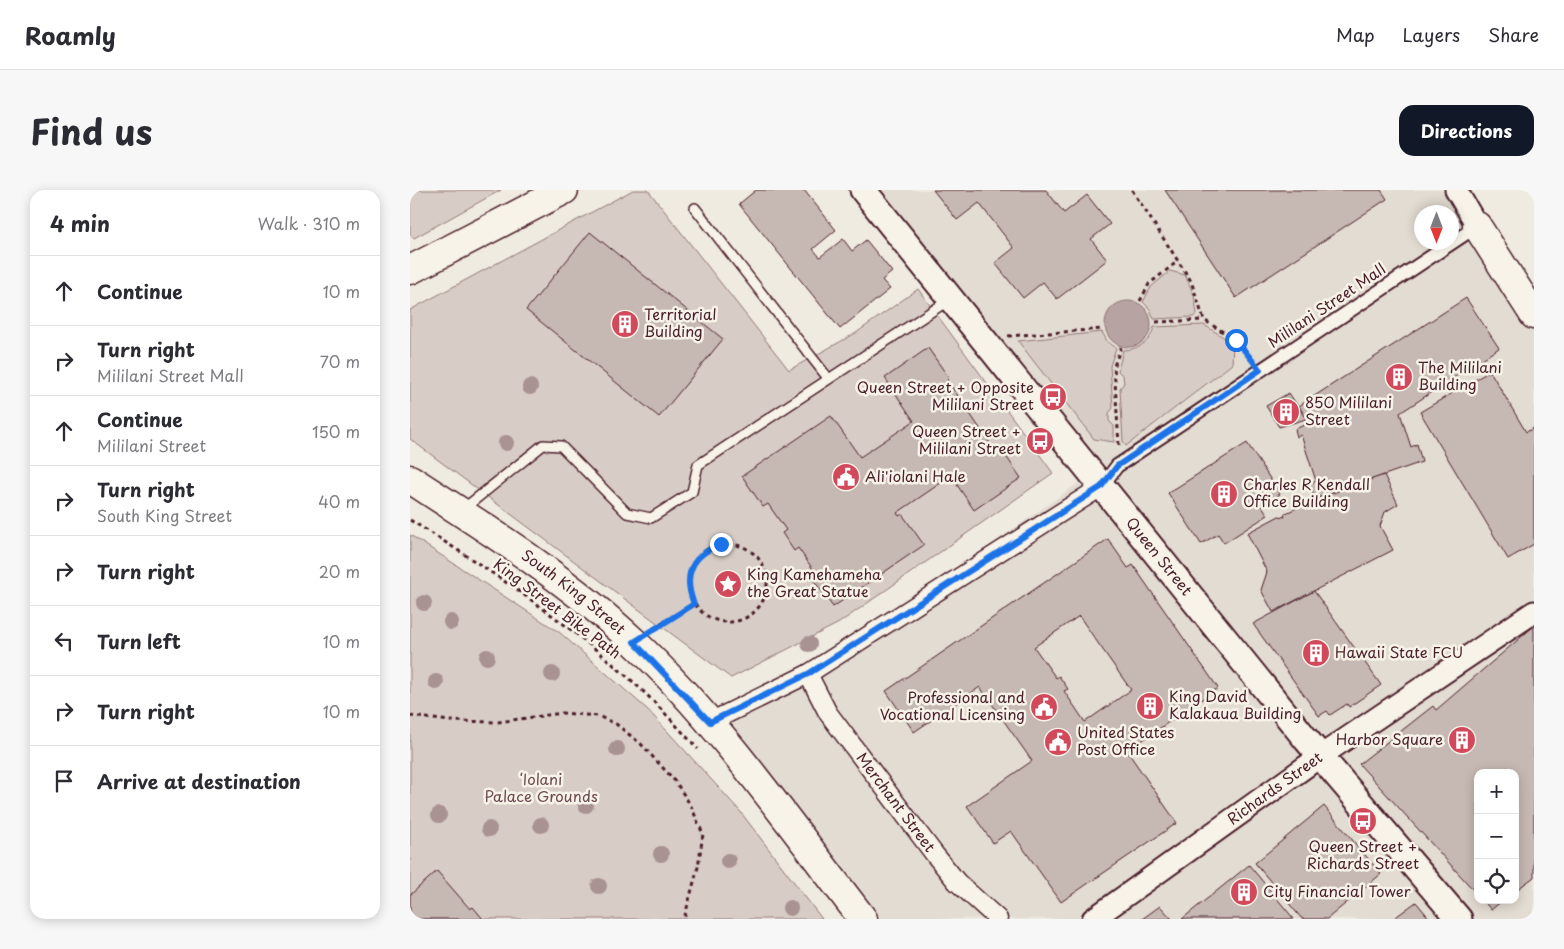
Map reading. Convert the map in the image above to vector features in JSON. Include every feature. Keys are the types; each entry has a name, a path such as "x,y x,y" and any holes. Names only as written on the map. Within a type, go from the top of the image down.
{"main road":[{"path":"410,270 564,190"},
{"name":"Queen Street","path":"863,190 1305,738 1322,755 1459,919"},
{"path":"1477,226 1534,315"},
{"name":"South King Street","path":"410,479 566,585 634,642 710,722 863,919"}],"street":[{"path":"1456,190 1534,332"},
{"name":"Mililani Street Mall","path":"1101,487 1117,466 1477,226"},
{"path":"710,722 808,674 1101,487"},
{"name":"Richards Street","path":"1092,919 1322,755 1534,612"},
{"name":"Merchant Street","path":"808,674 828,713 935,855 957,882 998,919"}],"lane":[{"path":"695,208 828,378"},
{"path":"460,512 543,445 561,446 628,512 651,518 692,492 698,465 951,299"}],"path":[{"path":"1132,190 1191,281 1204,320"},
{"path":"1140,301 1150,284 1178,261"},
{"path":"1156,322 1204,320 1236,340 1260,370"},
{"path":"982,339 1103,329"},
{"path":"1117,466 1119,444 1114,366 1121,347"},
{"name":"King Street Bike Path","path":"410,520 495,576 582,639 624,673 680,730"},
{"path":"721,544 735,545 748,549 762,564 766,577 766,591 761,603 745,618 732,622 718,621 703,614 694,604 689,591 688,578 698,557 708,549 721,544"},
{"path":"634,642 694,604"},
{"path":"410,716 450,722 498,722 562,713 598,716 616,724 641,744 675,780 691,806 702,834 698,867 684,919"}],"shaded area":[{"path":"859,190 1456,190 1534,320 1534,919 863,919 710,722 808,674 1084,479"},
{"path":"1124,301 1132,301 1141,305 1147,311 1151,324 1147,337 1141,343 1132,347 1124,347 1115,343 1109,337 1105,328 1105,320 1109,311 1115,305"}],"green space":[{"path":"410,190 501,190 414,238 410,235"},
{"path":"633,190 648,190 789,370 856,333 918,289 1053,473 839,623 731,678 410,439 410,310"},
{"path":"1170,271 1185,275 1194,295 1197,314 1193,317 1154,319 1150,309 1143,302 1151,287"},
{"path":"1204,325 1233,343 1232,364 1126,446 1123,441 1120,388 1124,383 1123,376 1118,371 1123,350 1139,347 1150,337 1154,327"},
{"path":"1102,332 1107,341 1116,348 1110,366 1113,408 1109,413 1109,421 1114,426 1114,442 1094,439 1018,341"},
{"name":"ʻIolani Palace Grounds","path":"410,535 559,632 648,710 739,810 822,919 410,919"}],"building":[{"path":"756,190 804,190 836,230 813,249 820,257 843,239 852,251 866,240 892,272 882,280 890,289 840,329 739,204"},
{"path":"933,190 1046,190 1064,213 1087,195 1110,224 1091,239 1107,260 1057,299 1043,282 1023,298 995,263 1014,248 979,203 957,220"},
{"path":"1165,190 1381,190 1387,199 1236,298"},
{"name":"Territorial Building","path":"590,232 723,339 659,417 526,310"},
{"name":"The Mililani Building","path":"1466,298 1499,348 1400,413 1411,447 1417,444 1422,462 1315,499 1309,483 1316,481 1301,435 1297,437 1295,429 1309,423 1299,406"},
{"name":"Ali'iolani Hale","path":"928,348 949,378 947,380 994,449 999,446 1021,478 974,510 951,476 897,513 899,516 902,514 924,545 833,607 812,578 817,575 798,548 794,551 782,533 786,530 768,504 763,507 742,476 831,416 860,457 914,421 885,378"},
{"path":"1490,371 1526,432 1534,428 1534,544 1508,559 1420,412"},
{"name":"850 Mililani Street","path":"1289,393 1306,419 1279,427 1266,406"},
{"name":"Charles R Kendall Office Building","path":"1247,443 1280,494 1262,506 1268,515 1224,543 1218,534 1201,544 1168,493"},
{"path":"1384,475 1398,504 1385,512 1380,526 1393,550 1273,612 1261,590 1267,572 1247,533 1279,516 1285,517 1284,514 1315,499"},
{"name":"King David Kalakaua Building","path":"1108,539 1128,568 1133,565 1218,688 1127,751 1177,823 1061,902 1011,831 993,843 967,806 1032,761 980,687 914,732 886,691","holes":["1079,616 1131,690 1085,722 1064,691 1068,689 1059,676 1056,678 1034,647"]},
{"name":"Hawaii State FCU","path":"1314,591 1381,685 1349,707 1347,704 1330,715 1327,711 1319,716 1253,624"},
{"name":"Harbor Square","path":"1534,626 1534,877 1519,888 1519,769 1474,769 1474,891 1359,764 1433,706 1436,710"},
{"path":"1324,806 1381,874 1327,919 1302,919 1255,863"},
{"name":"City Financial Tower","path":"1249,865 1294,919 1182,919"},
{"path":"437,871 470,909 473,907 483,919 410,919 410,895"},
{"path":"1416,902 1430,919 1393,919"},
{"path":"1486,904 1498,904 1491,910"},
{"path":"1160,906 1172,919 1142,919"}],"place":[{"name":"Territorial Building","path":"625,324"},
{"name":"The Mililani Building","path":"1399,377"},
{"name":"Queen Street + Opposite Mililani Street","path":"1053,397"},
{"name":"850 Mililani Street","path":"1286,412"},
{"name":"Queen Street + Mililani Street","path":"1040,441"},
{"name":"Ali'iolani Hale","path":"846,477"},
{"name":"Charles R Kendall Office Building","path":"1224,494"},
{"name":"King Kamehameha the Great Statue","path":"728,584"},
{"name":"Hawaii State FCU","path":"1316,653"},
{"name":"King David Kalakaua Building","path":"1150,706"},
{"name":"Professional and Vocational Licensing","path":"1044,707"},
{"name":"Harbor Square","path":"1462,740"},
{"name":"United States Post Office","path":"1058,742"},
{"name":"Queen Street + Richards Street","path":"1363,821"},
{"name":"City Financial Tower","path":"1244,892"}],"route":[{"path":"721,544 708,549 698,557 693,565 688,578 689,591 694,604 634,642 710,722 808,674 1101,487 1117,466 1260,370 1236,340"}]}
